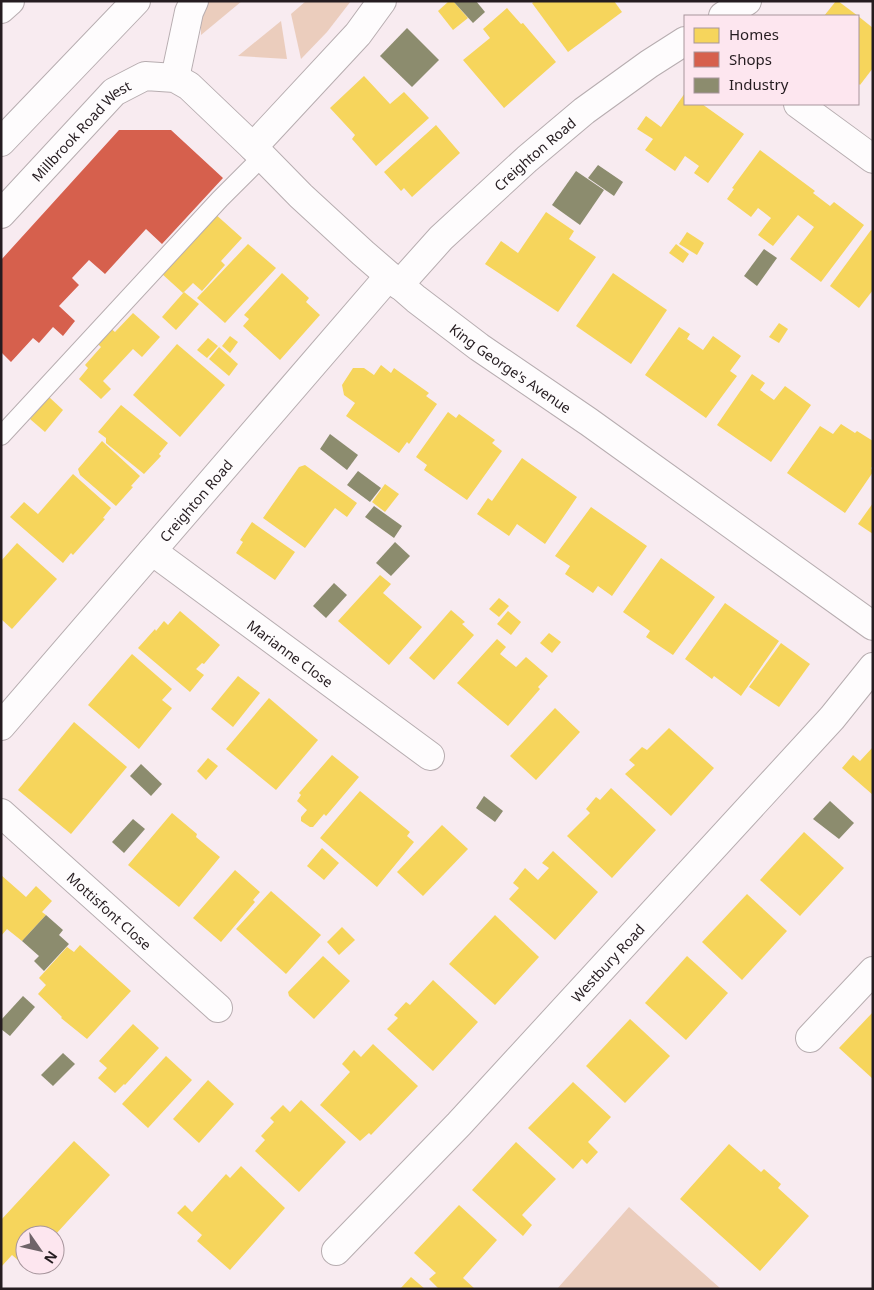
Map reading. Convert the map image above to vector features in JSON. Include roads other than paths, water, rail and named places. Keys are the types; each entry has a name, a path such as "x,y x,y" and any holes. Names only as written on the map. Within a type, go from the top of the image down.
{"main road":[{"path":"1,9 10,1"},
{"path":"1,142 136,1"},
{"path":"175,78 194,1"},
{"path":"258,152 358,34 382,1"},
{"path":"726,15 747,1"},
{"name":"Creighton Road","path":"1,726 152,551 394,280 527,159 584,111 649,64 684,42"},
{"name":"Millbrook Road West","path":"1,214 114,92 145,76 175,78"},
{"name":"King George's Avenue","path":"175,78 189,86 301,196 394,280 480,347 597,427 873,626"},
{"path":"799,105 873,159"},
{"name":"Marianne Close","path":"152,551 430,756"},
{"name":"Westbury Road","path":"336,1251 459,1124 832,718 873,667"},
{"name":"Mottisfont Close","path":"1,813 218,1008"},
{"path":"810,1038 873,970"}],"lane":[{"path":"1,436 220,199 258,152"}]}
